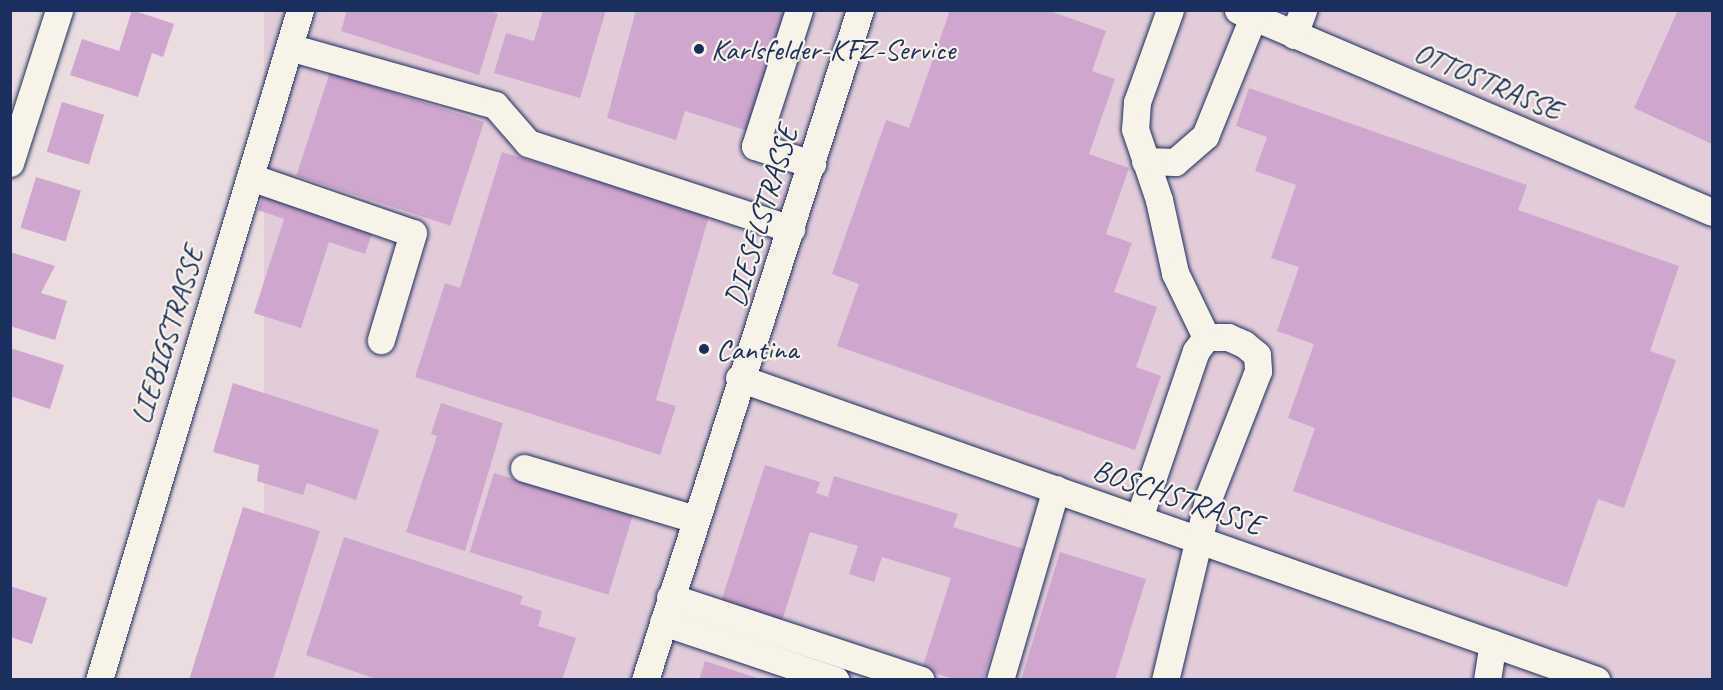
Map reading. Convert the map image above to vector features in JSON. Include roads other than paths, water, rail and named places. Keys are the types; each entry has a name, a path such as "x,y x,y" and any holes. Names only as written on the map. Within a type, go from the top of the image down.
{"street":[{"path":"10,163 59,10"},
{"name":"LIEBIGSTRASSE","path":"99,680 300,10"},
{"path":"799,10 755,146 812,164"},
{"name":"DIESELSTRASSE","path":"645,680 739,378 791,229 860,10"},
{"path":"1170,10 1137,102 1135,129 1175,273 1206,337"},
{"path":"1145,161 1175,162 1205,136 1246,14"},
{"name":"OTTOSTRASSE","path":"1246,14 1298,23 1713,212"},
{"path":"289,47 495,105 528,142 791,229"},
{"path":"250,177 413,233 381,340"},
{"path":"1139,518 1196,351 1206,337"},
{"path":"1165,680 1209,496 1258,371 1257,355 1245,344 1228,337 1206,337"},
{"name":"BOSCHSTRASSE","path":"739,378 1596,680"},
{"path":"524,468 695,519"},
{"path":"1000,680 1056,489"},
{"path":"667,610 835,680"},
{"path":"667,610 921,680"},
{"path":"1487,680 1493,643"}],"place":[{"name":"Karlsfelder-KFZ-Service","path":"699,49"},
{"name":"Cantina","path":"704,349"}]}
